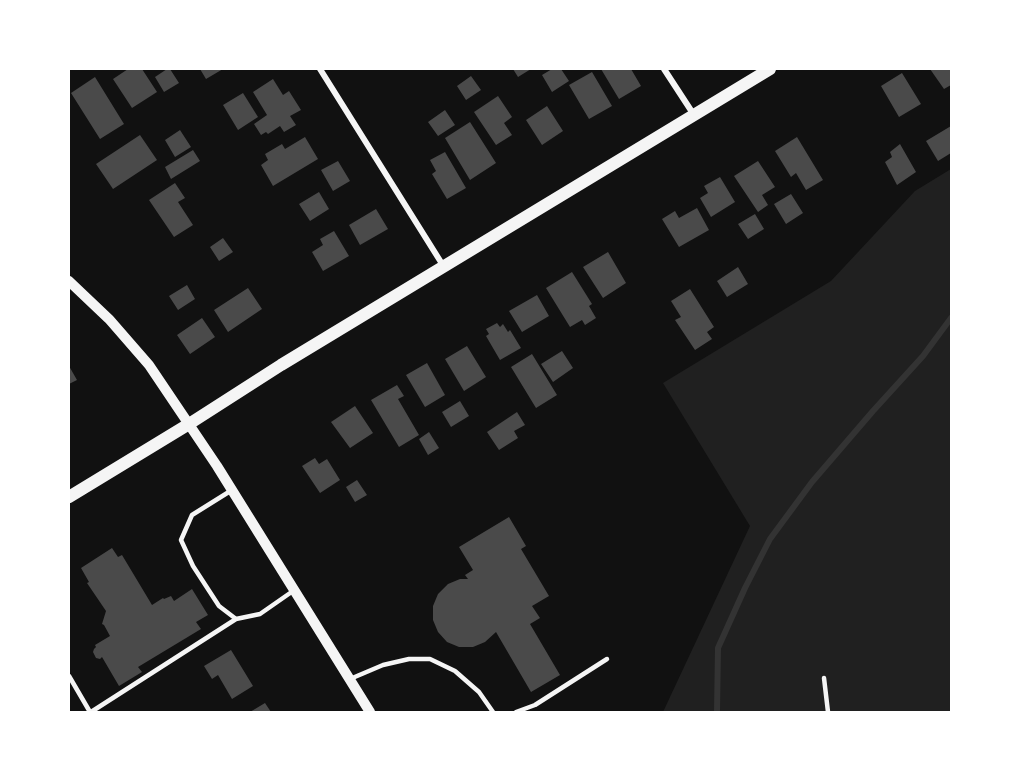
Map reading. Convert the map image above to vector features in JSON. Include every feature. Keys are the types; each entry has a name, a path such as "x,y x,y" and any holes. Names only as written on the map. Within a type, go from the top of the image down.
{"main road":[{"path":"69,497 281,365 770,69"}],"street":[{"path":"320,69 444,267"},
{"path":"664,69 694,115"},
{"path":"69,281 109,319 149,365 232,490 370,712"}],"lane":[{"path":"232,490 192,515 181,540 193,566 219,606 236,620"},
{"path":"69,676 91,712 236,620 260,614 294,590"},
{"path":"350,679 383,665 409,658 430,659 455,671 479,692 493,712"},
{"path":"516,712 535,705 607,659"},
{"path":"824,678 828,712"}],"shaded area":[{"path":"951,169 951,712 663,712 750,526 663,383 831,281 915,191"}],"building":[{"path":"128,69 142,69 157,92 132,108 113,79"},
{"path":"170,69 179,83 164,92 155,77"},
{"path":"200,69 223,69 206,79"},
{"path":"513,69 531,69 518,77"},
{"path":"552,69 561,69 569,81 552,92 542,75"},
{"path":"601,69 631,69 641,86 619,99"},
{"path":"930,69 951,69 951,85 944,89"},
{"path":"592,72 612,106 589,119 569,85"},
{"path":"902,73 921,104 899,117 881,86"},
{"path":"471,76 481,90 466,100 457,86"},
{"path":"95,77 124,124 100,139 71,93"},
{"path":"273,79 283,95 289,91 301,110 290,116 296,125 284,132 280,126 268,134 266,132 261,135 254,124 267,115 253,92"},
{"path":"243,93 258,117 238,130 223,105"},
{"path":"498,96 512,117 504,123 512,135 496,145 474,112"},
{"path":"547,106 563,131 542,145 526,120"},
{"path":"445,110 455,125 438,136 428,122"},
{"path":"470,122 496,163 470,180 445,138"},
{"path":"951,126 951,153 938,161 926,141"},
{"path":"180,130 191,147 175,157 165,140"},
{"path":"140,135 157,160 113,189 96,164"},
{"path":"305,137 318,159 273,186 261,165 268,160 265,154 282,144 285,149"},
{"path":"797,137 823,180 806,190 796,173 791,177 775,151"},
{"path":"900,144 916,172 897,185 885,162 892,157 890,152"},
{"path":"193,150 200,161 171,179 165,167"},
{"path":"445,152 466,188 447,199 432,174 436,171 430,160"},
{"path":"338,161 350,181 333,191 321,170"},
{"path":"758,161 775,187 762,195 768,205 758,212 734,176"},
{"path":"720,177 735,202 711,217 700,198 708,193 704,186"},
{"path":"175,183 185,198 178,202 193,225 174,237 149,200"},
{"path":"319,192 329,209 310,221 299,204"},
{"path":"791,194 803,213 786,224 774,204"},
{"path":"697,208 709,230 679,247 662,219 675,211 679,218"},
{"path":"376,209 388,229 360,245 349,225"},
{"path":"755,214 764,229 748,239 738,224"},
{"path":"334,231 349,256 323,271 312,252 323,245 320,239"},
{"path":"223,238 233,252 219,261 210,247"},
{"path":"608,252 626,283 603,298 583,267"},
{"path":"738,267 748,284 727,297 717,281"},
{"path":"572,272 592,304 589,306 596,318 585,325 582,320 570,327 546,288"},
{"path":"187,285 195,299 178,310 169,296"},
{"path":"248,288 262,309 228,332 214,310"},
{"path":"690,289 714,327 707,332 712,339 695,350 675,320 681,317 671,301"},
{"path":"537,295 549,316 522,332 509,311"},
{"path":"202,318 215,337 190,354 177,335"},
{"path":"497,323 500,327 503,324 508,332 510,330 521,348 500,360 486,336 489,334 486,329"},
{"path":"467,346 486,377 464,391 445,359"},
{"path":"562,351 573,368 553,382 541,364"},
{"path":"532,354 557,395 536,408 511,367"},
{"path":"427,363 445,395 425,407 406,375"},
{"path":"69,366 77,380 69,384"},
{"path":"397,385 404,396 398,399 419,435 399,447 371,400"},
{"path":"460,401 469,416 451,427 442,412"},
{"path":"355,406 373,433 350,448 331,422"},
{"path":"517,412 525,425 514,431 518,438 499,450 487,432"},
{"path":"429,432 439,448 428,455 419,439"},
{"path":"315,458 319,464 327,459 340,480 320,493 302,466"},
{"path":"357,480 367,495 355,502 346,487"},
{"path":"509,517 526,546 521,549 549,596 532,606 540,618 530,624 560,675 531,692 496,632 485,642 473,647 459,647 447,642 438,632 433,620 433,606 438,594 448,584 460,579 468,579 465,575 473,570 459,547"},
{"path":"112,548 118,557 122,555 152,605 171,596 174,601 192,589 208,615 196,622 201,629 138,667 142,672 119,686 102,657 96,658 93,652 95,645 110,636 102,624 106,611 87,583 89,582 81,568"},
{"path":"231,650 253,686 232,699 218,675 212,679 204,666"},
{"path":"265,703 271,712 250,712"}],"waterway":[{"path":"717,712 718,648 770,539 812,482 923,356 951,318"}]}
